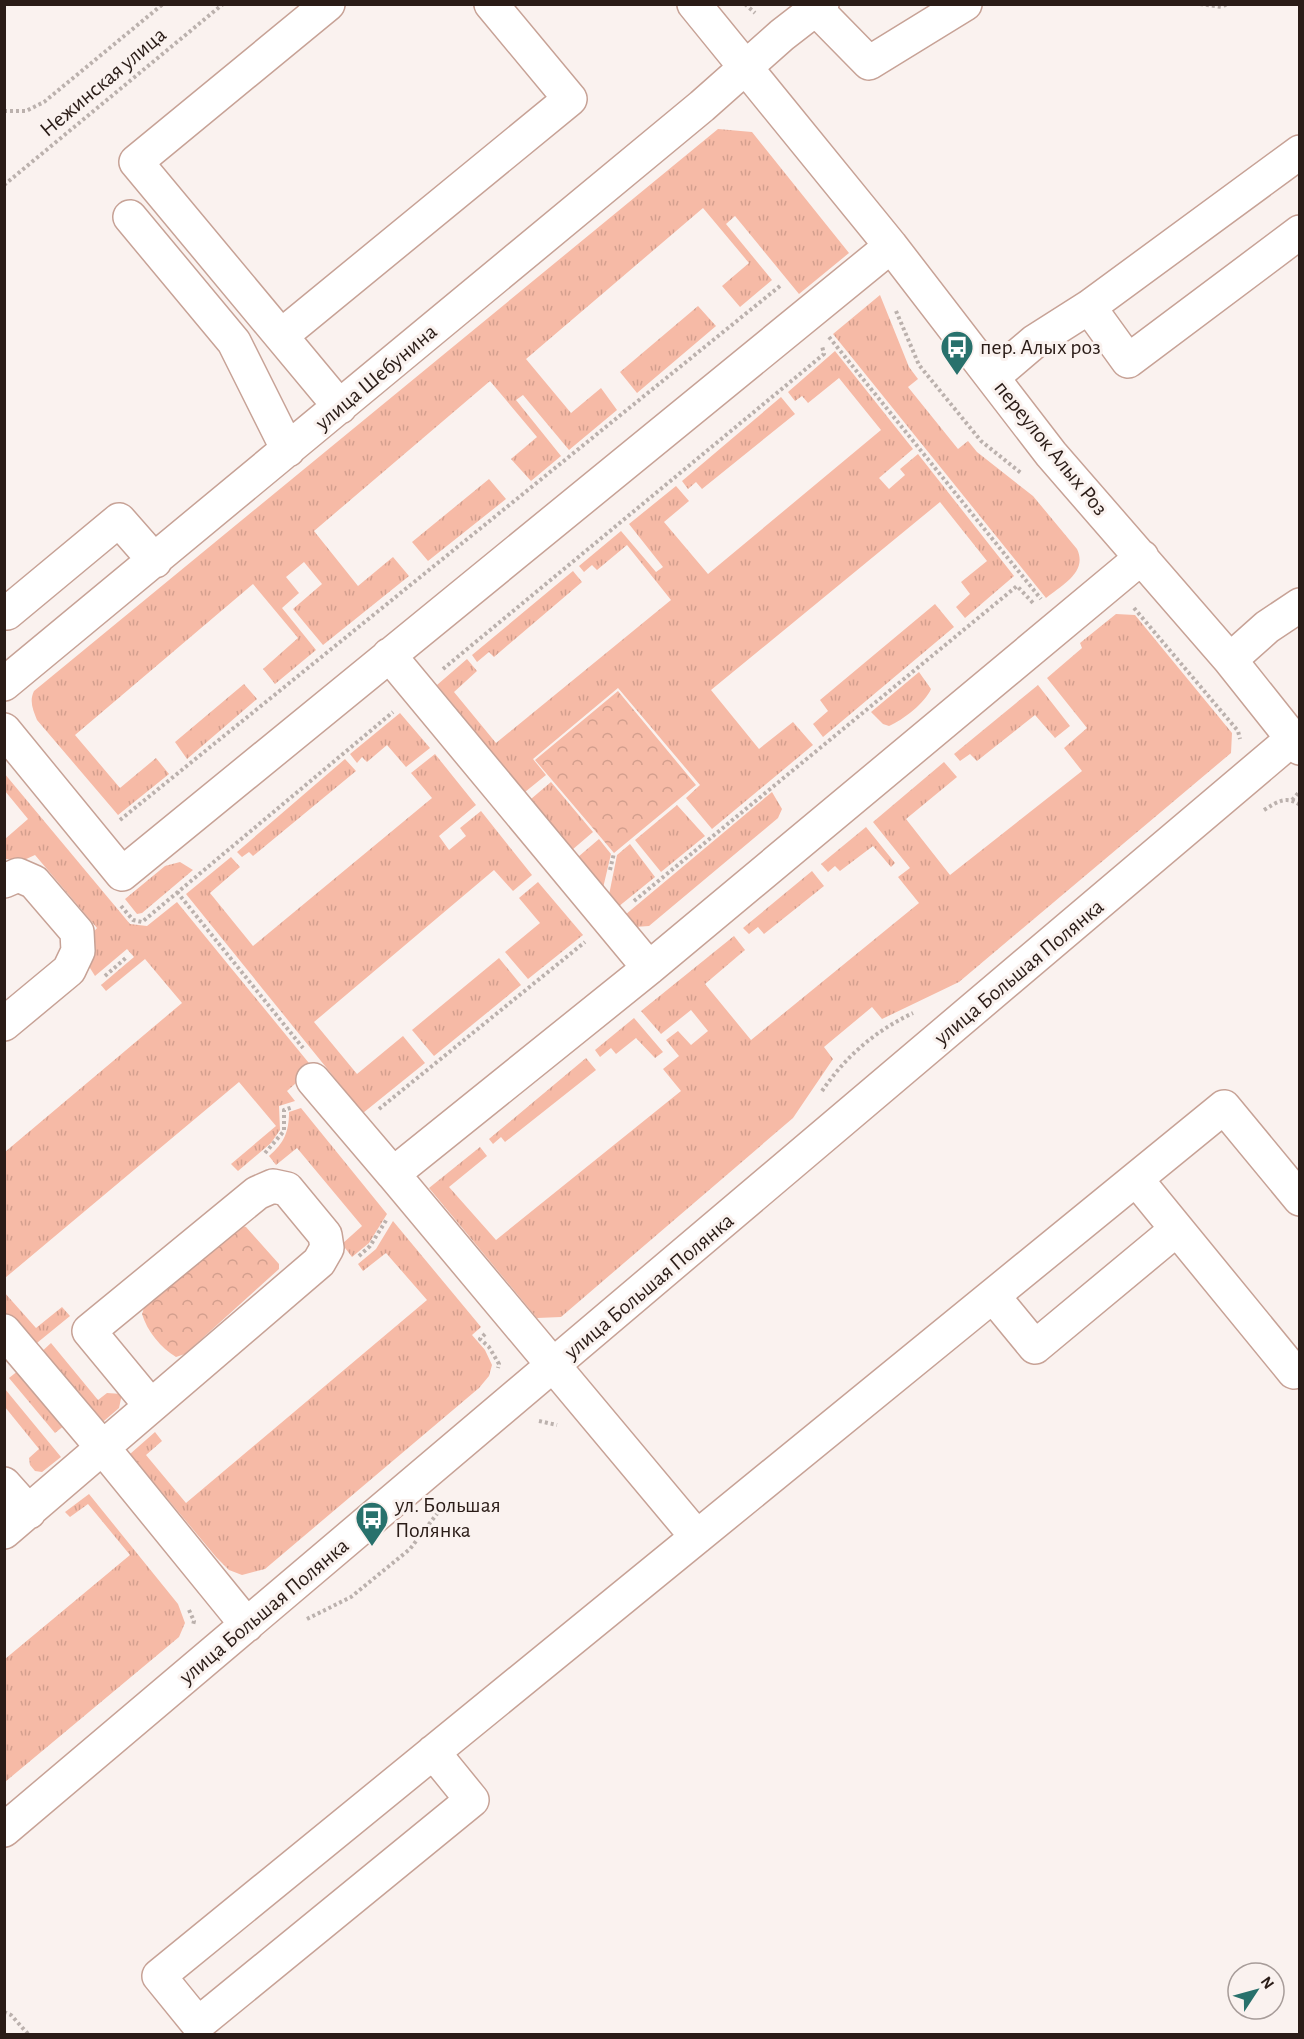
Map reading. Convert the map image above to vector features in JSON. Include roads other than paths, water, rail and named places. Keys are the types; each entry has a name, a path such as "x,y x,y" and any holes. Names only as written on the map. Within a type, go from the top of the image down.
{"street":[{"path":"328,4 136,162 340,407"},
{"path":"281,336 570,99 491,4"},
{"name":"переулок Алых Роз","path":"694,4 747,68 880,254 994,376 1051,454 1230,660 1295,744"},
{"path":"816,6 869,63 965,4"},
{"name":"улица Шебунина","path":"4,684 747,68 816,6"},
{"path":"994,376 1034,342 1089,307 1299,152"},
{"path":"130,217 234,342 288,450"},
{"path":"1089,307 1128,361 1299,232"},
{"path":"4,730 122,874 880,254"},
{"path":"4,610 7,613 119,520 155,561"},
{"path":"393,1174 649,968 1142,557"},
{"path":"1230,660 1267,627 1299,605"},
{"path":"389,655 649,968"},
{"name":"улица Большая Полянка","path":"4,1830 1295,744"},
{"path":"4,881 18,875 34,882 77,932 78,951 69,970 4,1024"},
{"path":"316,1077 393,1174 697,1537"},
{"path":"433,1752 472,1800 198,2024 159,1976 433,1752 993,1296 1224,1107 1299,1199"},
{"path":"1136,1179 1294,1372 1299,1367"},
{"path":"4,1484 17,1522 319,1262 327,1248 325,1235 287,1189 273,1186 257,1193 89,1331 151,1406"},
{"path":"993,1296 1035,1347 1177,1229"},
{"path":"4,1331 104,1448 247,1626"}],"place":[{"name":"пер. Алых роз","path":"957,376"},
{"name":"ул. Большая Полянка","path":"372,1547"}]}
